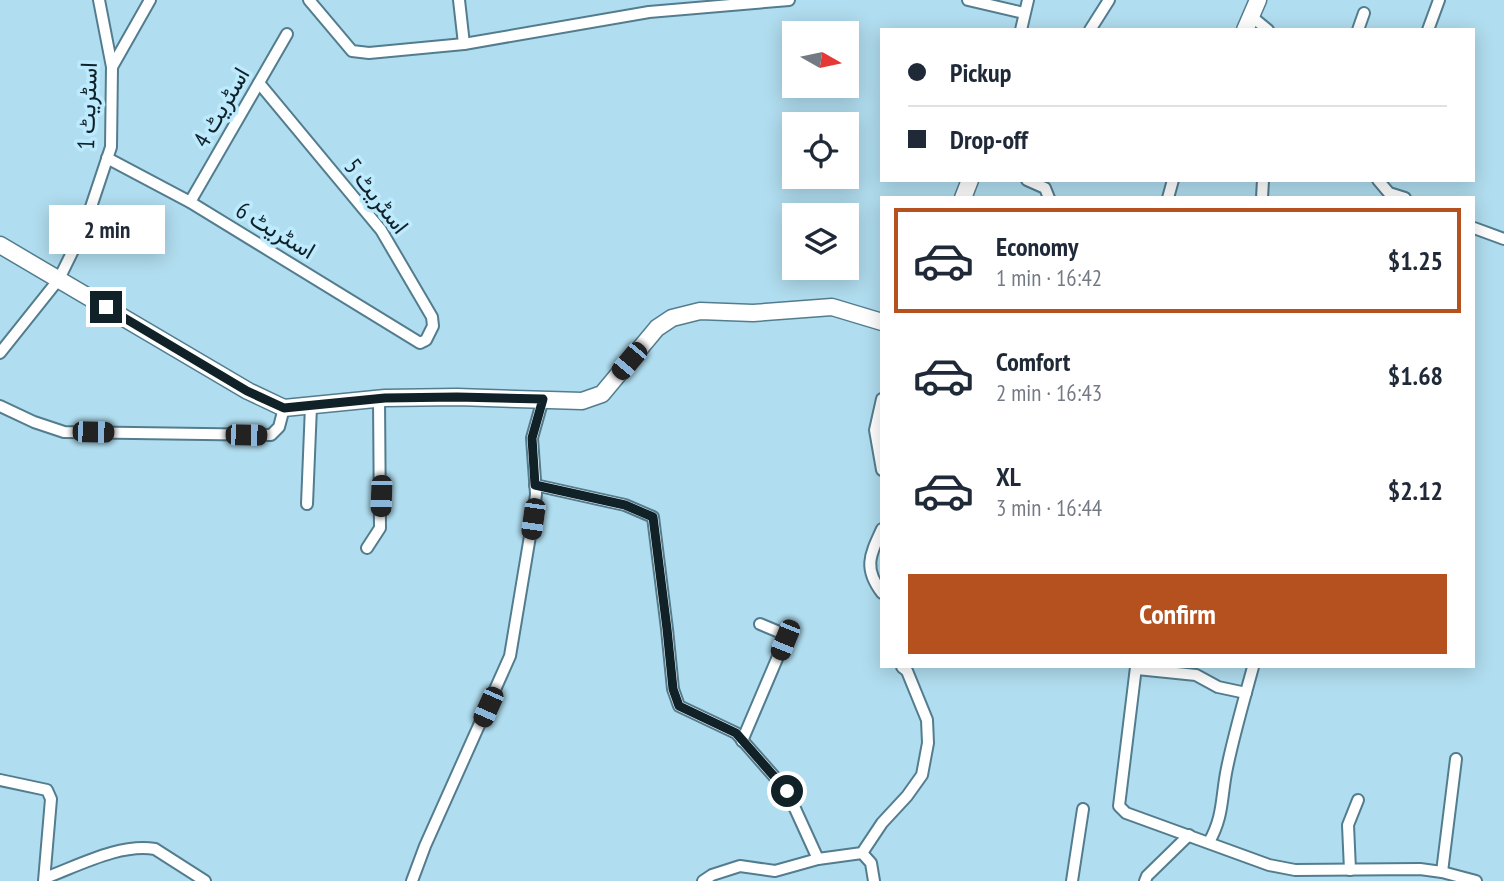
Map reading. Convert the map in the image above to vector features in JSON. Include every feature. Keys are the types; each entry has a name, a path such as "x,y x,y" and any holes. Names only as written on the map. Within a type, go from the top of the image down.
{"street":[{"name":"اسٹریٹ 1","path":"0,353 58,279 84,228 111,147 112,67 99,0"},
{"path":"112,67 150,0"},
{"path":"309,0 352,51 369,53 464,44 649,12 789,0"},
{"path":"459,0 464,44"},
{"path":"647,0 649,12"},
{"path":"968,0 1024,13"},
{"path":"1021,28 1028,0"},
{"path":"1091,28 1109,0"},
{"path":"1248,23 1258,0"},
{"path":"1429,28 1439,0"},
{"path":"1359,28 1364,13"},
{"name":"اسٹریٹ 4","path":"190,202 287,34"},
{"name":"اسٹریٹ 5","path":"259,83 381,230 432,317 431,332 426,340 420,343"},
{"name":"اسٹریٹ 6","path":"107,158 190,202 420,343"},
{"path":"1032,182 1045,188 1048,196"},
{"path":"1379,189 1399,196"},
{"path":"1475,228 1504,239"},
{"path":"0,245 247,391 284,408 379,399 457,397 582,401 603,394 657,328 672,318 700,311 753,313 832,307 880,322"},
{"path":"367,548 380,528 379,399"},
{"path":"412,881 510,656 529,552 535,485 532,438 543,399"},
{"path":"0,406 64,432 271,435 279,427 284,408"},
{"path":"307,504 311,406"},
{"path":"880,409 875,430 880,459"},
{"path":"535,485 625,505 653,517 673,689 679,706 736,733 787,791 818,859"},
{"path":"880,533 869,568 873,581 880,590"},
{"path":"742,741 785,640 784,634 760,624"},
{"path":"703,881 712,875 740,866 775,871 818,859 862,853 882,823 922,775 928,743 927,720 907,671 903,668"},
{"path":"1246,693 1218,687 1196,675 1136,668 1119,806 1126,813 1144,821 1269,864 1295,870 1384,868 1442,872 1476,881"},
{"path":"1209,842 1220,819 1226,771 1253,668"},
{"path":"1442,872 1456,759"},
{"path":"0,780 47,790 51,799 51,810 45,879 126,849 146,847 155,849 205,881"},
{"path":"1350,870 1348,825 1358,800"},
{"path":"1072,881 1083,809"},
{"path":"1145,881 1189,835"},
{"path":"862,853 871,863 874,881"}],"route":[{"path":"106,307 247,391 284,408 385,398 543,399 532,438 535,485 625,505 653,517 673,689 679,706 736,733 787,791"}]}
